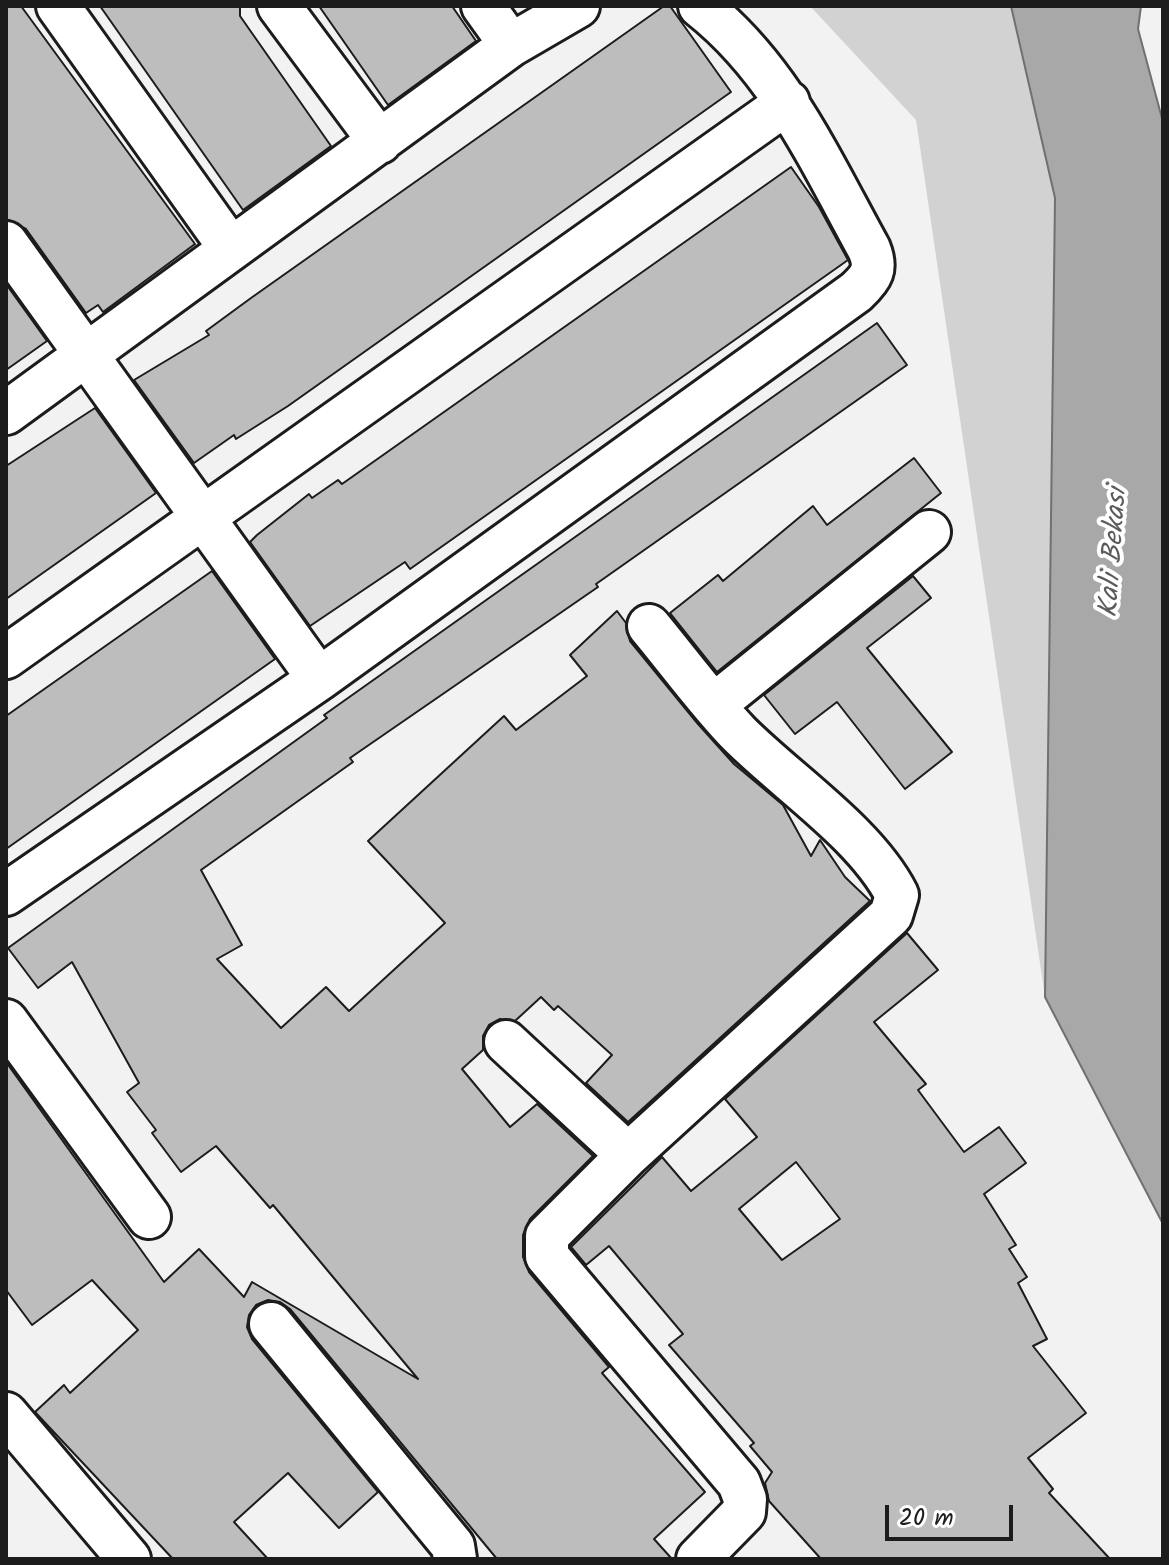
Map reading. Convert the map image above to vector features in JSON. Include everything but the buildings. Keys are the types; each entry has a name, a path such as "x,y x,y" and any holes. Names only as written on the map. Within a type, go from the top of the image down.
{"street":[{"path":"58,6 231,249"},
{"path":"279,6 380,142"},
{"path":"483,6 511,45"},
{"path":"6,413 511,45 578,6"},
{"path":"6,894 319,679 867,282 875,269 869,249 788,102 750,55 700,6"},
{"path":"6,657 788,102"},
{"path":"6,243 319,679"},
{"path":"714,705 929,532"},
{"path":"649,626 738,733 825,811 875,864 897,895 895,908 628,1155 547,1236 547,1256 739,1483 745,1499 744,1512 698,1559"},
{"path":"6,1021 149,1217"},
{"path":"506,1042 628,1155"},
{"path":"271,1324 453,1546 455,1559"},
{"path":"6,1414 129,1559"}],"shaded area":[{"path":"810,6 1011,6 1055,198 1045,997 916,120"}],"water":[{"name":"Kali Bekasi","path":"1011,6 1141,6 1138,29 1163,122 1163,1224 1045,997 1055,198"}]}
